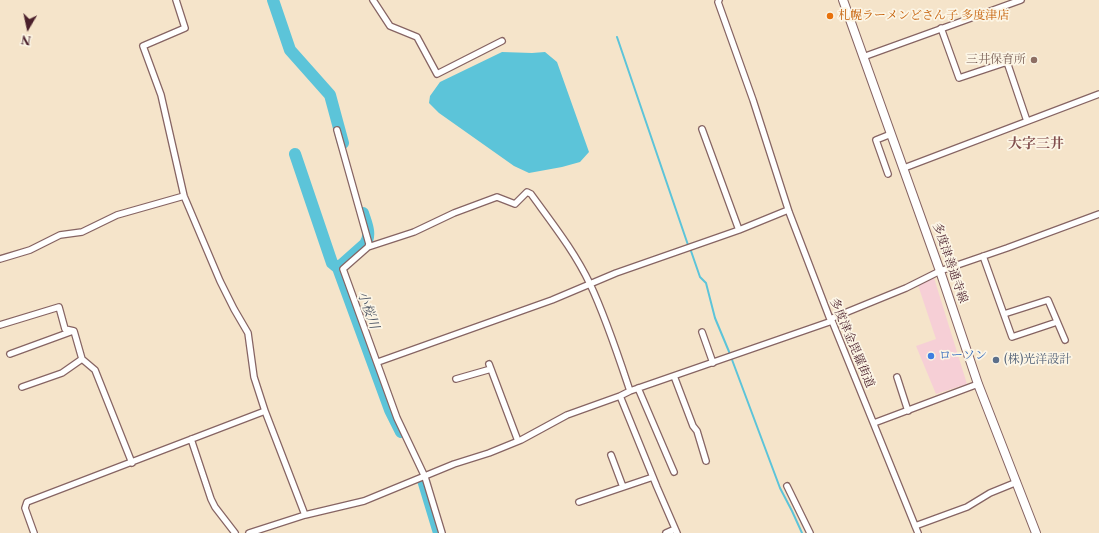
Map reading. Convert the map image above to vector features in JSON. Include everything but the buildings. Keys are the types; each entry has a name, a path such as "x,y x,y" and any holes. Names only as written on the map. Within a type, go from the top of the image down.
{"main road":[{"name":"多度津善通寺線","path":"843,0 904,168 978,384 1036,533"}],"street":[{"path":"176,0 185,28 143,46 161,95 184,196 220,281 248,332 254,377 265,411 305,515"},
{"path":"374,0 390,26 417,38 437,74 502,41"},
{"name":"多度津金毘羅街道","path":"718,0 754,100 788,210 918,533"},
{"path":"863,57 1021,0"},
{"path":"941,28 959,78 1007,62 1027,121"},
{"path":"904,168 1099,94"},
{"path":"702,129 739,230"},
{"path":"337,130 368,237 368,245"},
{"path":"888,174 876,140 891,134"},
{"path":"442,533 425,477 397,418 378,362 343,269 368,245 414,232 454,213 497,197 515,204 527,192 531,194 569,247 590,284 610,332 630,391"},
{"path":"0,259 30,250 60,234 82,232 117,215 184,196"},
{"path":"378,362 552,300 616,273 739,230 788,210"},
{"path":"249,533 305,515 364,501 454,464 489,453 518,441 567,415 638,388 831,320 906,288 940,271 1099,214"},
{"path":"983,256 1012,337 1057,322"},
{"path":"1004,314 1048,300 1065,340"},
{"path":"0,325 59,307 65,329 74,331"},
{"path":"10,354 74,331"},
{"path":"74,331 82,359 95,370 132,463"},
{"path":"702,332 713,362"},
{"path":"22,387 62,373 82,359"},
{"path":"456,379 490,366 518,441"},
{"path":"674,376 693,426 697,431 706,461"},
{"path":"897,377 908,411"},
{"path":"874,423 978,384"},
{"path":"638,388 652,422 670,456 674,472"},
{"path":"620,396 676,531 666,533"},
{"path":"34,533 25,508 27,502 132,463 191,438 265,411"},
{"path":"652,422 660,420"},
{"path":"191,438 213,503 235,533"},
{"path":"611,455 623,487"},
{"path":"579,502 653,477"},
{"path":"915,526 967,508 990,493 1016,482"},
{"path":"787,486 810,533"}],"shaded area":[{"path":"934,278 967,384 936,394 916,346 936,339 918,285"}],"water":[{"path":"502,52 545,52 557,62 589,152 580,162 529,173 514,166 439,113 429,103 430,96 440,82"}],"waterway":[{"path":"273,0 290,50 330,95 343,143"},
{"path":"617,37 688,245 700,277 706,283 715,318 730,354"},
{"name":"小桜川","path":"295,154 332,263 338,268 390,410 401,432"},
{"path":"338,268 365,244 367,240 368,229 363,213"},
{"path":"731,357 780,488 802,533"},
{"name":"小桜川","path":"423,480 439,533"}],"place":[{"name":"札幌ラーメンどさん子 多度津店","path":"830,16"},
{"name":"三井保育所","path":"1034,60"},
{"name":"ローソン","path":"931,356"},
{"name":"(株)光洋設計","path":"996,360"}],"district":[{"name":"大字三井","path":"1036,144"}]}
